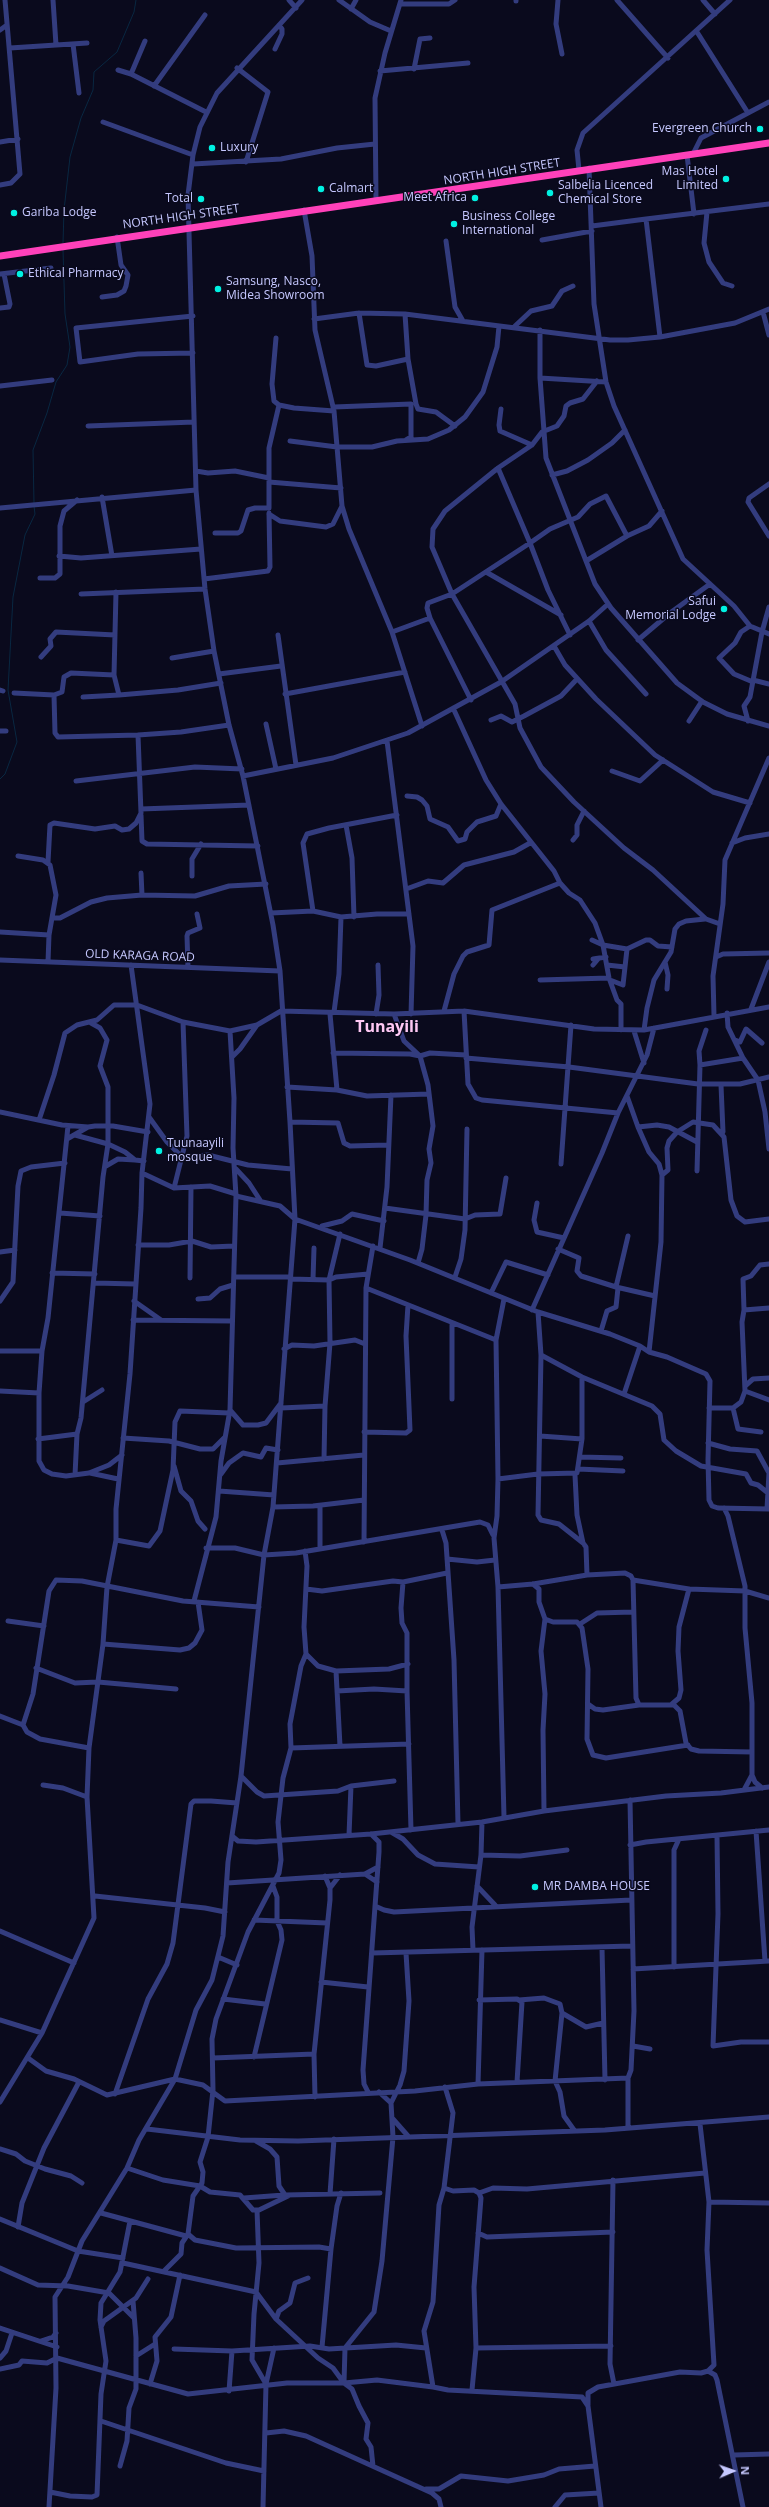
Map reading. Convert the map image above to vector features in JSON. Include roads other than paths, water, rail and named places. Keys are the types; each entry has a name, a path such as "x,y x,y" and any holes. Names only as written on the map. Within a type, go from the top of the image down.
{"highway":[{"name":"NORTH HIGH STREET","path":"0,256 117,237 189,228 589,168 769,143"}],"street":[{"path":"0,185 11,183 20,174 5,0"},
{"path":"53,0 56,45"},
{"path":"289,0 296,8"},
{"path":"49,2507 57,2358 55,2297 68,2277 82,2241 100,2213 112,2189 127,2168 139,2140 147,2129 175,2079 196,2010 212,1980 218,1957 225,1912 232,1836 241,1776 264,1554 273,1507 295,1219 290,1122 281,1011 280,971 271,913 244,776 229,725 214,651 205,589 196,490 193,316 188,195 193,155 206,112 216,93 237,68 302,0"},
{"path":"339,0 370,22 391,31"},
{"path":"352,9 356,0"},
{"path":"376,201 375,98 380,71 401,2 449,4 455,0"},
{"path":"558,0 556,24 562,54"},
{"path":"617,0 668,58"},
{"path":"703,0 715,14"},
{"path":"580,170 577,150 584,133 697,32 730,0"},
{"path":"154,86 205,15"},
{"path":"275,49 282,34 282,29 279,25"},
{"path":"0,30 7,26"},
{"path":"697,32 748,113"},
{"path":"414,69 420,39 430,38"},
{"path":"131,74 145,41"},
{"path":"10,48 87,43"},
{"path":"74,44 79,93"},
{"path":"380,71 468,64"},
{"path":"237,68 268,92 246,162"},
{"path":"118,70 131,74 206,112"},
{"path":"694,214 690,154 701,138 769,102"},
{"path":"103,122 193,155"},
{"path":"0,142 18,139"},
{"path":"193,164 281,159 337,148 375,144"},
{"path":"589,168 594,304 598,338 606,382 625,430 683,559 734,606 750,626 769,634"},
{"path":"542,240 592,228 646,219 769,204"},
{"path":"304,210 312,256 314,319 317,345 326,373 334,409 342,506 349,529 392,632 422,726"},
{"path":"707,212 704,243 709,262 723,283 732,286"},
{"path":"646,219 660,337"},
{"path":"102,297 124,291 126,286 128,275 120,265 117,237"},
{"path":"446,241 455,307 463,321"},
{"path":"0,308 9,306 10,304 2,274 51,268"},
{"path":"515,326 531,311 552,306 562,292 573,286"},
{"path":"314,319 359,313 405,314 499,326 515,326 598,338 628,340 660,337 735,323 769,309"},
{"path":"762,312 769,335"},
{"path":"359,313 367,366 376,366 408,359"},
{"path":"405,314 408,359 414,398 418,410 436,412 455,426"},
{"path":"193,316 76,328 80,362 138,354 193,353"},
{"path":"397,442 437,437 455,426 465,417 483,392 497,347 499,326"},
{"path":"540,330 542,432 546,458 592,578 608,604 677,683 702,701 727,714 769,726"},
{"path":"204,579 268,570 270,567 269,448 279,405 272,395 276,338"},
{"path":"540,378 606,382"},
{"path":"0,386 52,380"},
{"path":"597,381 585,397 566,406 564,416 557,426 542,432 532,445 498,468 446,511 433,529 433,550 452,594 501,682 515,704 517,720 541,767 584,811 706,919"},
{"path":"290,441 337,447 372,447 410,440 411,404 414,398"},
{"path":"279,405 334,409 411,404"},
{"path":"501,408 499,425 500,431 532,445"},
{"path":"88,426 194,422"},
{"path":"552,475 567,472 588,460 612,443 615,438 625,430"},
{"path":"498,468 548,590 570,635"},
{"path":"196,471 208,473 235,471 269,480 341,488"},
{"path":"769,484 749,498 748,502 769,536"},
{"path":"0,508 102,497 196,490"},
{"path":"471,700 430,618 427,608 428,604 452,594 550,529 578,517 590,504 606,496 627,536"},
{"path":"102,497 105,527 112,556"},
{"path":"40,578 55,578 60,574 60,526 64,511 78,500"},
{"path":"269,514 280,521 326,527 332,524 342,506"},
{"path":"215,533 238,533 241,531 248,510 255,508 269,508"},
{"path":"586,561 627,536 649,526 662,511"},
{"path":"59,556 82,558 201,549"},
{"path":"486,572 561,615"},
{"path":"638,640 670,613 710,584"},
{"path":"81,594 205,589"},
{"path":"116,592 114,675 119,695"},
{"path":"244,776 333,758 387,741 422,726 454,710 501,682 570,635 608,604"},
{"path":"748,720 744,706 750,697 762,632 769,606"},
{"path":"392,632 430,618"},
{"path":"589,621 606,650 646,694"},
{"path":"750,626 741,632 735,643 719,658 734,674 753,681 769,684"},
{"path":"41,657 51,646 50,639 56,632 115,635"},
{"path":"278,635 281,666 296,765"},
{"path":"554,646 565,665 615,719 663,760 713,792 750,803"},
{"path":"172,658 214,651"},
{"path":"219,674 281,666"},
{"path":"285,694 405,672"},
{"path":"14,693 54,695 62,692 64,677 71,673 114,675"},
{"path":"491,720 497,716 512,722 517,720 554,700 577,679"},
{"path":"83,697 178,690 221,683"},
{"path":"54,695 55,733 58,737 138,735 181,732 229,725"},
{"path":"689,721 702,701"},
{"path":"454,710 486,780 501,804 530,843 554,871 560,883 569,893 580,900 595,923 603,945 609,979 616,1000 621,1004 621,1030"},
{"path":"266,724 276,770"},
{"path":"138,735 142,841 146,844 158,846 201,844 258,846"},
{"path":"387,741 413,955 411,1014"},
{"path":"714,1016 713,976 720,924 725,860 769,758"},
{"path":"612,771 640,781 663,760"},
{"path":"76,781 195,767 242,769"},
{"path":"407,796 417,797 422,800 427,806 430,818 448,827 458,841 464,839 467,832 477,822 496,816 501,804"},
{"path":"141,811 249,805"},
{"path":"48,962 56,894 48,862 50,825 54,823 95,829 115,826 122,830 133,825 141,811"},
{"path":"573,840 577,835 577,825 584,811"},
{"path":"313,911 304,853 304,838 313,832 397,815"},
{"path":"346,825 352,858 354,917"},
{"path":"732,843 745,838 769,834"},
{"path":"409,888 428,881 443,882 464,865 514,852 530,843"},
{"path":"192,876 192,859 201,844"},
{"path":"18,856 48,862"},
{"path":"142,873 142,895"},
{"path":"444,1012 454,974 463,956 467,952 489,945 492,910 560,883"},
{"path":"52,918 71,913 91,902 142,895 195,896 229,886 266,884"},
{"path":"271,913 313,911 341,917 377,914 409,914"},
{"path":"188,967 187,936 188,933 200,928 197,914"},
{"path":"337,1090 330,1014 334,1012 339,974 341,917"},
{"path":"644,1030 646,1008 654,980 666,962 672,947 675,929 679,924 697,918 706,919 720,924"},
{"path":"0,932 50,935"},
{"path":"592,940 603,945 627,949 646,940 650,940 658,946 672,947"},
{"path":"540,980 609,979 623,985 627,949"},
{"path":"716,957 723,954 769,953"},
{"path":"595,961 606,957"},
{"name":"OLD KARAGA ROAD","path":"0,960 280,971"},
{"path":"666,962 668,975 667,989"},
{"path":"751,1009 769,962"},
{"path":"0,2102 42,2034 93,1925 94,1896 87,1797 89,1748 93,1734 103,1644 107,1587 116,1540 118,1479 122,1455 133,1320 142,1173 149,1117 148,1077 131,965"},
{"path":"376,1014 379,995 378,965"},
{"path":"607,965 625,967"},
{"path":"614,993 619,984"},
{"path":"39,1120 54,1075 65,1033 77,1025 91,1022 114,1005 137,1005 183,1022 230,1031 257,1025 281,1011 411,1014 464,1011 571,1025 634,1031 728,1013 769,1007"},
{"path":"464,1011 468,1084 479,1099 618,1113"},
{"path":"728,1013 728,1027 736,1040 743,1058 758,1080 768,1130 769,1149"},
{"path":"394,1014 404,1041 420,1056 429,1094 433,1126 429,1149 431,1163 427,1180 426,1214 422,1249 418,1263"},
{"path":"75,1475 77,1434 83,1402 95,1283 103,1177 106,1166 108,1144 106,1126 108,1087 100,1066 107,1040 100,1028 91,1022"},
{"path":"174,1188 187,1136 183,1022"},
{"path":"232,1056 240,1049 257,1025"},
{"path":"560,1164 569,1067 571,1025"},
{"path":"532,1310 618,1113 644,1063 653,1040 654,1028"},
{"path":"697,1171 699,1122 698,1084 700,1065 699,1051 706,1030"},
{"path":"736,1040 740,1042 746,1030 762,1043"},
{"path":"103,1644 180,1650 190,1648 195,1643 202,1630 196,1602 206,1548 216,1517 222,1454 229,1412 236,1195 230,1031"},
{"path":"634,1031 644,1063"},
{"path":"333,1053 410,1054 420,1056 430,1053 466,1056 639,1074 698,1084 721,1085 769,1077"},
{"path":"700,1065 743,1058"},
{"path":"721,1085 723,1134 731,1200 734,1211 742,1222 769,1219"},
{"path":"287,1087 337,1090 367,1096 429,1094"},
{"path":"380,1248 385,1208 391,1095"},
{"path":"627,1096 638,1127 662,1175 661,1242 649,1352"},
{"path":"0,1112 68,1126 106,1126 148,1132"},
{"path":"149,1117 167,1142 182,1157"},
{"path":"290,1122 338,1124 344,1143 350,1146 388,1145"},
{"path":"662,1175 668,1170 666,1148 669,1141 677,1132 689,1123 699,1122 713,1125 723,1134"},
{"path":"638,1127 657,1125 669,1127 697,1142"},
{"path":"68,1126 68,1139 48,1318 42,1352 39,1393 39,1461 44,1470 52,1474 75,1475 89,1473 109,1465 122,1455"},
{"path":"68,1139 88,1127"},
{"path":"455,1277 462,1259 465,1219 467,1129"},
{"path":"74,1135 108,1144 125,1152 135,1160"},
{"path":"182,1157 208,1154 234,1161 292,1169"},
{"path":"106,1166 118,1159 144,1161"},
{"path":"0,1301 12,1286 18,1186 21,1171 31,1167 65,1164"},
{"path":"236,1169 250,1183 260,1200"},
{"path":"142,1173 163,1185 174,1188 210,1186 236,1195 260,1200 267,1204 283,1207 295,1219 321,1226 380,1248 455,1277 532,1310 601,1331 640,1346 649,1352 667,1357 706,1374 710,1381 708,1443 709,1500 712,1506 724,1508 768,1509 768,1469 757,1451 730,1449 708,1443"},
{"path":"385,1208 465,1219 475,1215 502,1213 506,1178"},
{"path":"190,1278 192,1241 191,1187"},
{"path":"537,1203 534,1220 537,1232 564,1238"},
{"path":"60,1213 100,1216"},
{"path":"321,1226 342,1221 352,1214 384,1221"},
{"path":"324,1459 325,1406 330,1343 329,1280 340,1234"},
{"path":"601,1331 607,1311 616,1307 617,1288 628,1236"},
{"path":"138,1245 169,1246 192,1241 211,1247 234,1246"},
{"path":"364,1542 366,1288 373,1246"},
{"path":"313,1279 314,1248"},
{"path":"558,1249 578,1258 578,1274 617,1288 655,1296"},
{"path":"0,1252 15,1250"},
{"path":"490,1292 506,1262 548,1275"},
{"path":"745,1388 742,1322 744,1310 743,1279 751,1276 760,1265 769,1264"},
{"path":"52,1273 95,1274"},
{"path":"234,1277 329,1280 336,1277 368,1274"},
{"path":"95,1283 135,1284"},
{"path":"198,1299 210,1298 220,1289 233,1285"},
{"path":"366,1288 452,1324 496,1340"},
{"path":"504,1299 496,1340 498,1479 497,1516 494,1538 498,1587 504,1817"},
{"path":"134,1301 161,1320"},
{"path":"364,1432 406,1433 410,1430 406,1336 408,1305"},
{"path":"744,1310 769,1308"},
{"path":"538,1312 541,1354 540,1436 537,1503 539,1518 558,1524 583,1543"},
{"path":"133,1320 232,1321"},
{"path":"452,1324 452,1399"},
{"path":"284,1349 292,1345 356,1340 365,1344"},
{"path":"624,1394 640,1346"},
{"path":"0,1351 42,1352"},
{"path":"541,1354 582,1377 657,1409 660,1414 662,1437 668,1445 688,1459 708,1467 746,1474 751,1483 758,1485 768,1493"},
{"path":"582,1377 582,1439 578,1469 575,1475 578,1515 583,1543 586,1547 587,1575"},
{"path":"709,1408 734,1408 740,1402 745,1388 752,1379 769,1378"},
{"path":"745,1388 769,1400"},
{"path":"83,1402 102,1390"},
{"path":"0,1391 39,1393"},
{"path":"116,1540 145,1546 151,1545 162,1527 174,1463 175,1422 180,1411 229,1412 243,1425 258,1425 266,1423 281,1406 325,1406"},
{"path":"734,1408 738,1429 761,1432"},
{"path":"38,1439 77,1434"},
{"path":"540,1436 582,1439"},
{"path":"213,1448 225,1437"},
{"path":"123,1438 174,1442 187,1448 213,1448 222,1454"},
{"path":"220,1475 229,1463 242,1453 261,1457 266,1448 278,1450"},
{"path":"277,1463 364,1455"},
{"path":"580,1457 621,1458"},
{"path":"174,1463 181,1491 191,1501 198,1521 205,1529"},
{"path":"578,1469 623,1471"},
{"path":"89,1473 118,1479"},
{"path":"498,1479 538,1474 575,1475"},
{"path":"219,1491 274,1495"},
{"path":"273,1507 320,1506 364,1500"},
{"path":"320,1506 320,1549"},
{"path":"724,1508 733,1534 745,1591 745,1628 752,1703 752,1775 755,1782 762,1788"},
{"path":"206,1548 235,1548 264,1554 305,1551 442,1530 480,1522 488,1525 494,1538"},
{"path":"442,1530 446,1543 456,1704 458,1824"},
{"path":"164,2271 180,2256 182,2243 187,2235 193,2196 200,2186 203,2172 200,2162 208,2137 213,2090 213,2032 223,1999 254,1920 276,1880 281,1860 280,1840 277,1830 283,1778 290,1748 289,1730 292,1706 306,1654 305,1551"},
{"path":"447,1559 477,1562 495,1560"},
{"path":"306,1589 322,1591 392,1581 403,1582 447,1573"},
{"path":"498,1587 533,1584 587,1575 625,1574 633,1580 689,1589 745,1591 769,1598"},
{"path":"23,1724 33,1694 49,1591 56,1580 82,1581 148,1595 196,1602 259,1607"},
{"path":"633,1580 636,1698 639,1705"},
{"path":"403,1582 401,1608 402,1622 407,1632 411,1830"},
{"path":"533,1584 539,1589 539,1602 545,1619 541,1651 545,1694 543,1730 544,1811"},
{"path":"588,1704 595,1709 603,1710 639,1705 672,1704 679,1698 681,1690 678,1651 679,1627 689,1589"},
{"path":"545,1619 580,1624 596,1613 633,1612"},
{"path":"8,1621 44,1626"},
{"path":"580,1624 587,1662 587,1739 593,1755 606,1758 688,1745 699,1751 752,1752"},
{"path":"306,1654 318,1666 336,1671 389,1670 408,1664"},
{"path":"36,1668 71,1682 98,1682 176,1689"},
{"path":"336,1671 340,1746"},
{"path":"338,1691 374,1689 407,1691"},
{"path":"672,1704 680,1711 688,1745"},
{"path":"0,1716 23,1724 27,1732 40,1739 89,1748"},
{"path":"290,1748 409,1744"},
{"path":"744,1790 752,1775"},
{"path":"241,1776 260,1794 338,1791 351,1786 394,1781"},
{"path":"43,1785 63,1788 87,1797"},
{"path":"349,1835 351,1786"},
{"path":"232,1836 238,1841 280,1840 371,1834 482,1822 544,1811 630,1800 769,1787"},
{"path":"628,2128 628,2078 633,2046 630,1800"},
{"path":"115,2094 148,1999 167,1964 173,1943 191,1804 194,1801 237,1803"},
{"path":"473,1950 474,1906 478,1886 482,1822"},
{"path":"630,1845 769,1830"},
{"path":"633,1969 767,1961 756,1831"},
{"path":"391,1832 402,1839 418,1855 435,1864 479,1867"},
{"path":"368,2092 362,2076 378,1867 378,1842 371,1834"},
{"path":"717,1836 717,1965 713,2046 741,2042 769,2042"},
{"path":"674,1967 674,1850 679,1839"},
{"path":"480,1855 520,1856 567,1850"},
{"path":"227,1883 365,1874 378,1867"},
{"path":"365,1874 377,1882"},
{"path":"330,1888 340,1875"},
{"path":"315,2097 314,2054 330,1888 325,1876"},
{"path":"254,2057 265,2004 282,1940 281,1930 276,1921 277,1897 273,1886"},
{"path":"478,1886 495,1905"},
{"path":"94,1896 205,1908 225,1912"},
{"path":"375,1906 394,1912 474,1906 631,1900"},
{"path":"254,1920 327,1923"},
{"path":"0,1930 74,1963"},
{"path":"372,1953 632,1946"},
{"path":"602,1948 605,2080"},
{"path":"478,2084 479,2000 482,1950"},
{"path":"344,2383 345,2348 374,2312 382,2261 393,2137 391,2103 398,2091 404,2071 408,2013 406,1953"},
{"path":"218,1957 237,1965"},
{"path":"321,1982 368,1987"},
{"path":"479,2000 519,2000 544,1998 560,2004 562,2012 555,2081 560,2092 564,2116 574,2130"},
{"path":"223,1999 265,2004"},
{"path":"517,2082 522,2018 522,2003 519,2000"},
{"path":"562,2012 586,2027 603,2023"},
{"path":"0,2020 42,2034"},
{"path":"633,2046 650,2049"},
{"path":"213,2058 314,2054"},
{"path":"28,2058 46,2071 79,2082 103,2094 115,2094 175,2079 213,2090 225,2101 315,2097 478,2084 628,2078"},
{"path":"18,2227 22,2203 56,2124 79,2082"},
{"path":"433,2387 424,2331 433,2302 438,2205 444,2188 449,2134 453,2113 445,2087"},
{"path":"379,2092 391,2103"},
{"path":"147,2129 208,2137 256,2141 628,2128 700,2124 769,2117"},
{"path":"393,2119 408,2136"},
{"path":"700,2124 708,2202 707,2250 715,2360 714,2365 708,2371"},
{"path":"330,2194 334,2139"},
{"path":"256,2141 270,2149 277,2157 279,2186 286,2196"},
{"path":"0,2149 16,2154 25,2161 38,2166 71,2176 82,2183"},
{"path":"127,2168 163,2180 200,2186 210,2192 240,2195 244,2198 250,2208 257,2210 286,2196"},
{"path":"479,2193 493,2188 527,2189 705,2173"},
{"path":"614,2180 610,2364 614,2384"},
{"path":"244,2198 341,2193 380,2193 389,2183"},
{"path":"444,2188 453,2191 474,2190 479,2193 481,2198 474,2287 476,2348 472,2390"},
{"path":"322,2348 331,2249 337,2206 341,2193"},
{"path":"380,2193 387,2202"},
{"path":"708,2202 769,2203"},
{"path":"257,2210 257,2249 259,2263 252,2360 266,2384"},
{"path":"100,2213 187,2235 198,2241 236,2248 257,2249 319,2247 331,2249"},
{"path":"0,2219 78,2251 123,2260 180,2275 256,2292 276,2319 318,2358 333,2368 344,2383 352,2389 368,2423 366,2439 371,2447 373,2466"},
{"path":"50,2492 70,2496 92,2497 97,2495 101,2394 105,2372 105,2356 101,2327 101,2303 109,2293 123,2260 130,2221"},
{"path":"478,2234 487,2237 613,2232"},
{"path":"0,2268 38,2285 61,2286 109,2293 131,2313 135,2319"},
{"path":"150,2384 157,2361 155,2344 158,2330 166,2326 171,2317 180,2275"},
{"path":"276,2319 279,2311 290,2303 295,2283 308,2278"},
{"path":"101,2327 104,2321 133,2301 148,2280"},
{"path":"120,2466 127,2440 129,2408 136,2389 134,2379 136,2356 133,2301"},
{"path":"0,2328 57,2347"},
{"path":"0,2358 6,2352 12,2333"},
{"path":"40,2341 53,2337 56,2334"},
{"path":"136,2356 155,2344"},
{"path":"174,2349 232,2351 306,2346 345,2348 396,2345 426,2348"},
{"path":"476,2348 611,2346"},
{"path":"263,2507 266,2384 274,2348"},
{"path":"229,2391 232,2351"},
{"path":"0,2369 19,2365 22,2361 46,2363 57,2358 188,2394 229,2391 266,2384 344,2383 377,2380 448,2390 575,2395 582,2397 588,2406"},
{"path":"601,2507 588,2406 588,2393 592,2389 614,2384 680,2372 708,2371 715,2375 717,2380 725,2426 734,2456 743,2507"},
{"path":"101,2421 226,2463 264,2471"},
{"path":"266,2433 298,2433 424,2489 439,2499 441,2507"},
{"path":"734,2456 769,2454"},
{"path":"424,2489 439,2489 461,2476 508,2481 544,2475 559,2468 595,2466"},
{"path":"555,2507 565,2495 599,2493"}],"waterway":[{"path":"63,243 64,210 70,157 81,118 93,90 94,72 117,52 134,12 136,0"},
{"path":"34,503 33,450 47,413 56,382 67,365 70,347 65,314 63,250"},
{"path":"0,779 5,774 17,742 8,690 13,597 25,535 35,514 34,506"}],"place":[{"name":"Evergreen Church","path":"760,129"},
{"name":"Luxury","path":"212,148"},
{"name":"Mas Hotel Limited","path":"726,179"},
{"name":"Calmart","path":"321,189"},
{"name":"Salbelia Licenced Chemical Store","path":"550,193"},
{"name":"Meet Africa","path":"475,198"},
{"name":"Total","path":"201,199"},
{"name":"Gariba Lodge","path":"14,213"},
{"name":"Business College International","path":"454,224"},
{"name":"Ethical Pharmacy","path":"20,274"},
{"name":"Samsung, Nasco, Midea Showroom","path":"218,289"},
{"name":"Safui Memorial Lodge","path":"724,609"},
{"name":"Tuunaayili mosque","path":"159,1151"},
{"name":"MR DAMBA HOUSE","path":"535,1887"}],"district":[{"name":"Tunayili","path":"387,1027"}]}
